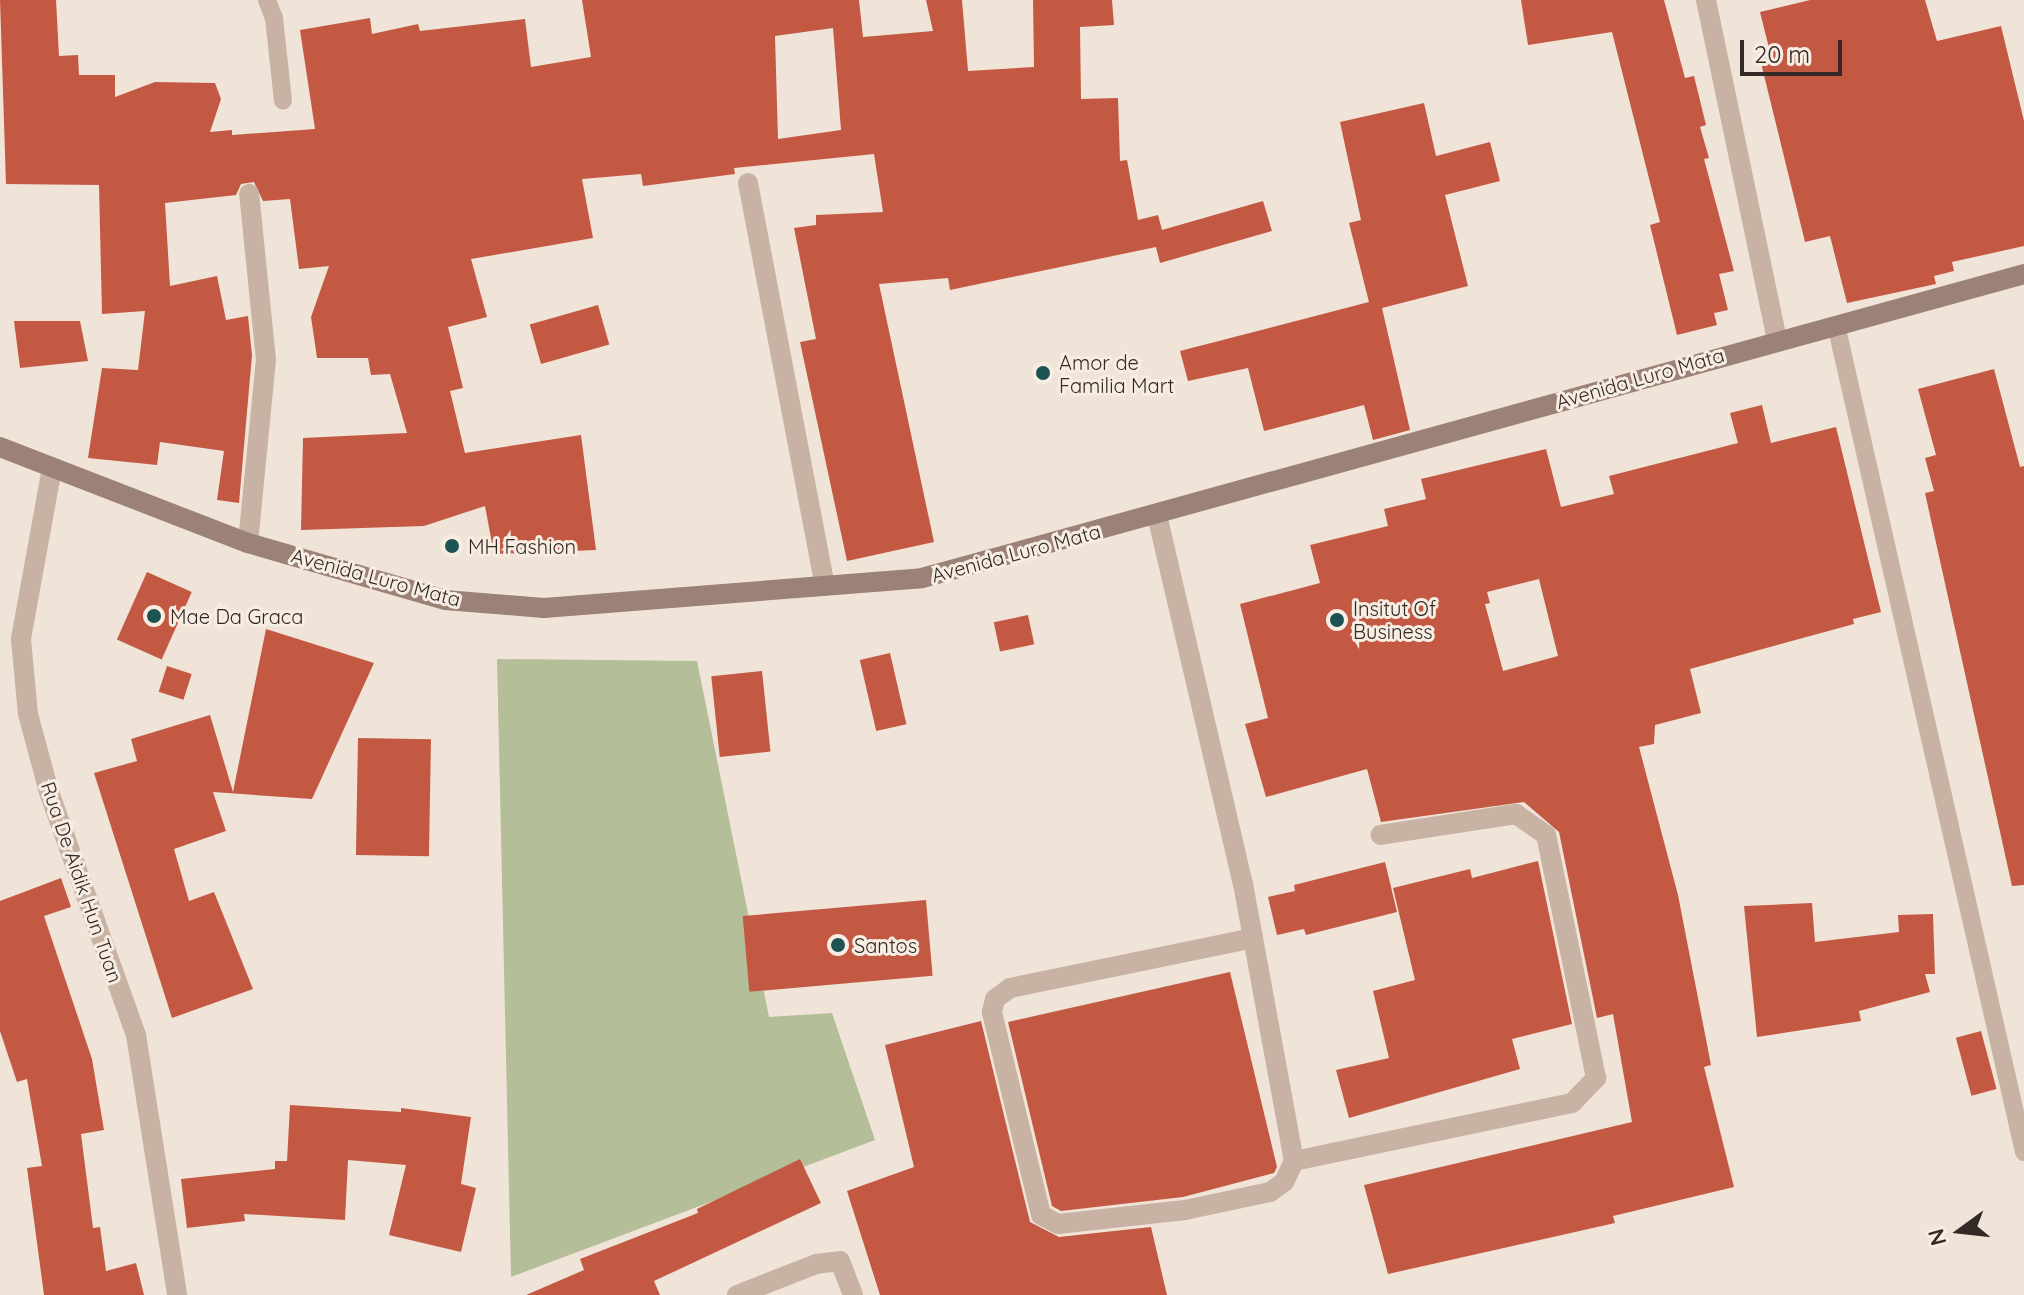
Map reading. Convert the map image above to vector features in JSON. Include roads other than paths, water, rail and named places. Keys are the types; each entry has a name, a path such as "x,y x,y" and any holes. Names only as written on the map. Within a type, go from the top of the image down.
{"main road":[{"name":"Avenida Luro Mata","path":"0,447 248,543 445,600 544,608 922,578 1157,515 1777,339 1837,329 2024,274"}],"street":[{"path":"1706,0 1777,339"},
{"path":"748,183 825,586"},
{"path":"248,543 266,360 249,194"},
{"name":"Rua De Aidik Hun Tuan","path":"52,468 21,639 28,714 49,792 136,1035 177,1295"},
{"path":"1157,515 1253,938 1294,1161 1284,1182 1270,1192 1185,1210 1058,1224 1041,1215 1033,1195 992,1012 995,999 1010,988 1253,938"},
{"path":"1294,1161 1572,1103 1596,1078 1546,835 1516,814 1381,835"},
{"path":"737,1295 816,1264 840,1261 853,1295"}],"lane":[{"path":"267,0 274,18 283,101"},
{"path":"1837,329 2024,1152"}],"place":[{"name":"Amor de Familia Mart","path":"1043,373"},
{"name":"MH Fashion","path":"452,546"},
{"name":"Mae Da Graca","path":"154,616"},
{"name":"Insitut Of Business","path":"1337,620"},
{"name":"Santos","path":"838,945"}]}
